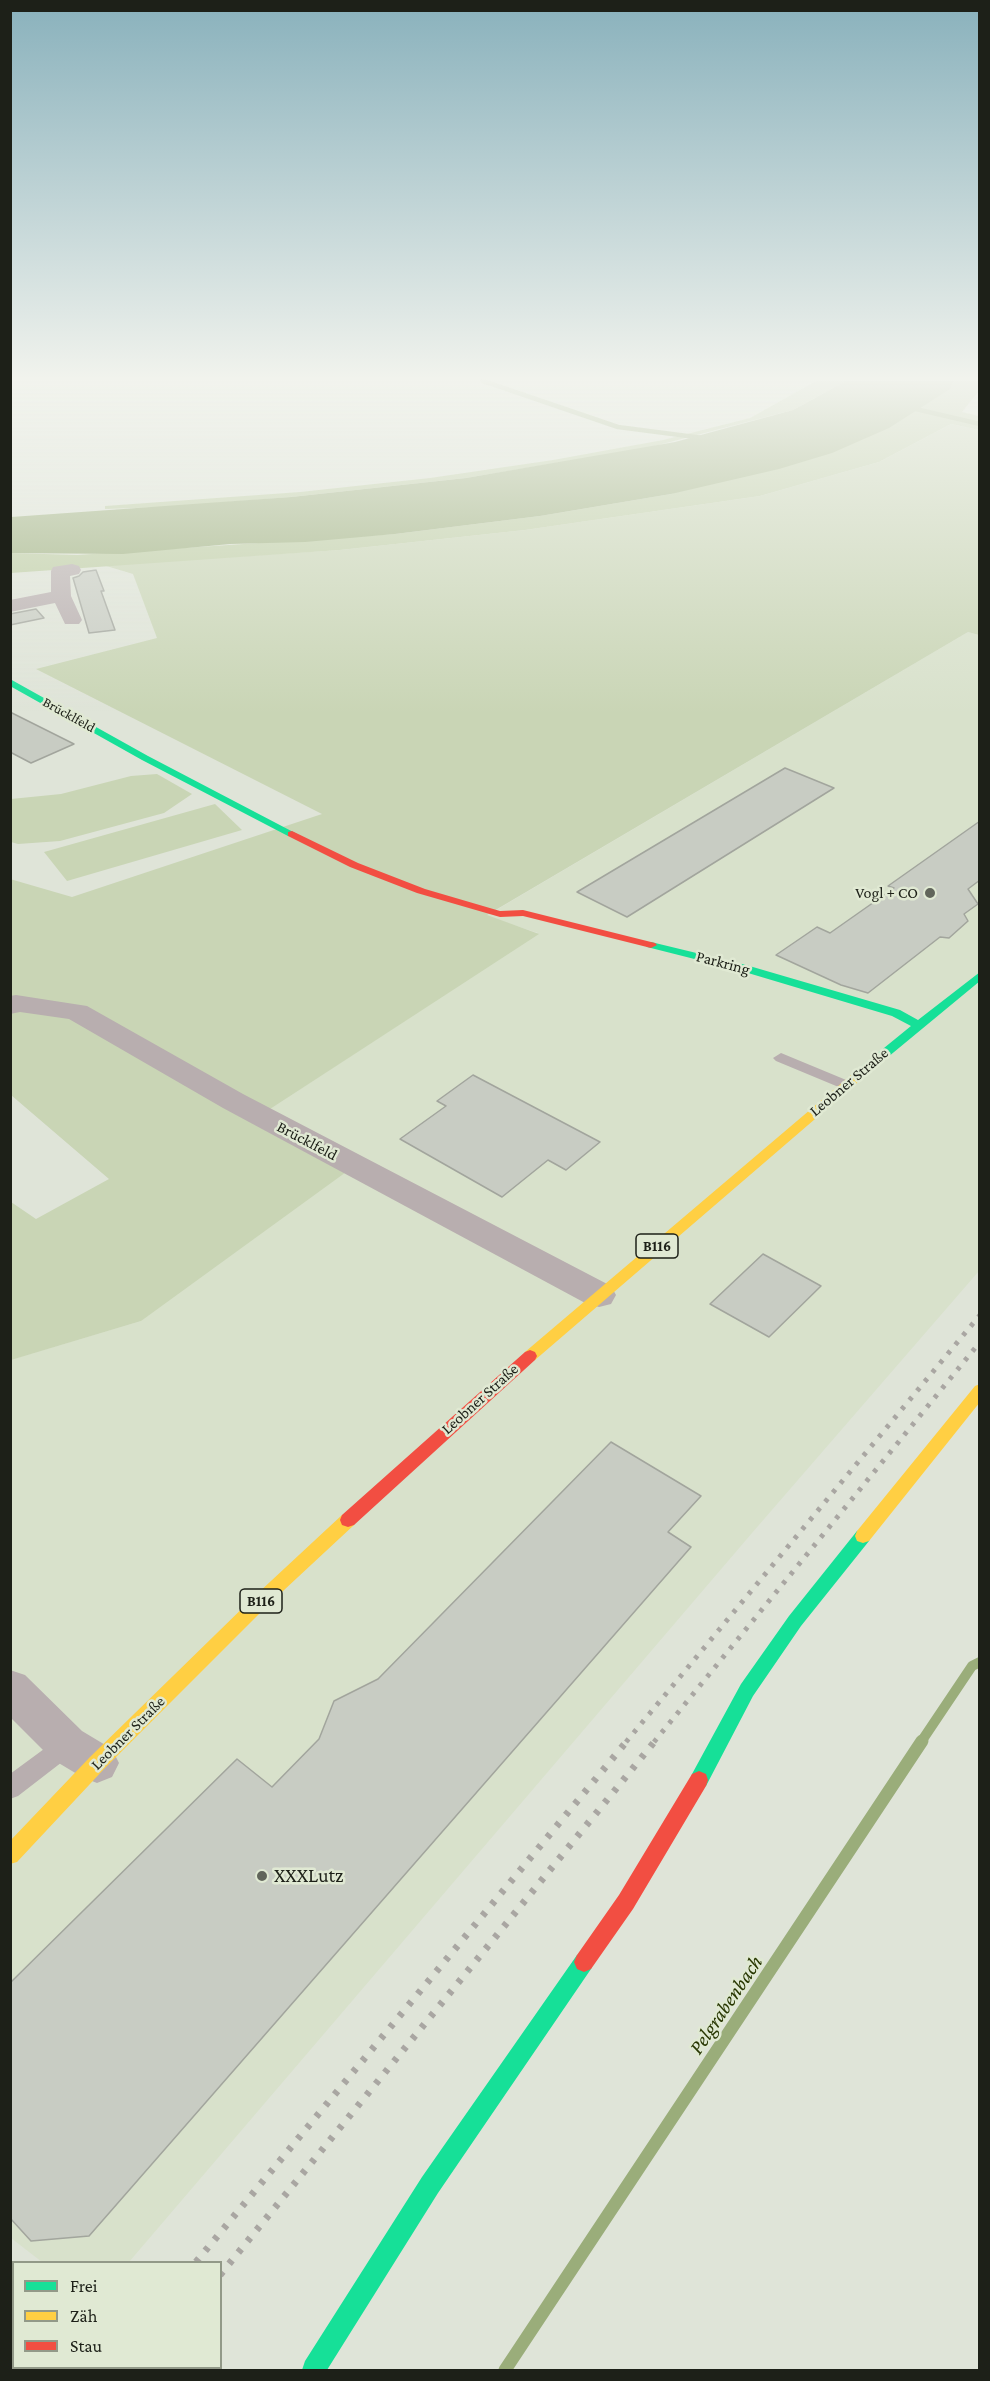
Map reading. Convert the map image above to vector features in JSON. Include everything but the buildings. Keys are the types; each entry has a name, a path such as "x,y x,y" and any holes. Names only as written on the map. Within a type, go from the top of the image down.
{"street":[{"path":"72,570 60,571 61,596 72,620"},
{"path":"10,606 61,596"},
{"name":"Brücklfeld","path":"10,682 145,758 354,865 421,891 500,914 523,913"},
{"name":"Parkring","path":"523,913 742,968 896,1013 919,1024"},
{"name":"Leobner Straße","path":"10,1855 82,1754 263,1599 428,1446 599,1295 846,1085 980,975"},
{"name":"Brücklfeld","path":"10,1006 16,1004 77,1012 232,1101 599,1295"},
{"path":"314,2370 430,2185 626,1902 700,1778 747,1690 795,1621 980,1390"},
{"path":"10,1688 82,1754"}],"lane":[{"path":"781,1058 846,1085"},
{"path":"10,1788 82,1754"}],"shaded area":[{"path":"298,492 336,492 166,507 105,509 105,506"},
{"path":"336,492 679,492 540,516 395,534 305,542 230,544 123,554 11,553 11,517"},
{"path":"774,492 979,492 979,635 968,632 487,915 539,934 264,1113 353,1167 141,1321 11,1360 11,1202 36,1219 109,1179 11,1095 10,879 72,897 322,814 36,669 157,638 133,574 103,565 340,550 525,530"},
{"path":"774,492 525,530 340,550 11,573 11,553 77,555 395,534 540,516 671,494"},
{"path":"968,632 979,635 979,1271 130,2261 41,2261 11,2238 10,1360 141,1321 264,1113 538,933 486,916"},
{"path":"157,774 192,794 164,813 60,841 18,844 11,842 11,799 61,794 131,776"},
{"path":"215,804 242,830 67,881 44,852"}],"waterway":[{"name":"Pelgrabenbach","path":"921,1742 972,1666 980,1662"},
{"name":"Pelgrabenbach","path":"505,2370 922,1741"}],"railway":[{"path":"626,1742 980,1315"},
{"path":"654,1742 980,1342"},
{"path":"197,2261 627,1741"},
{"path":"222,2273 655,1741"}],"traffic: fast":[{"path":"10,682 145,758 292,834"},
{"path":"651,945 742,967 896,1013 919,1025"},
{"path":"861,1073 980,975"},
{"path":"699,1780 747,1690 795,1621 863,1536"},
{"path":"314,2370 430,2185 584,1962"}],"traffic: slow":[{"path":"530,1356 861,1073"},
{"path":"863,1536 980,1390"},
{"path":"10,1855 97,1763 263,1599 348,1520"}],"traffic: jam":[{"path":"292,834 354,865 421,891 500,914 523,913 651,945"},
{"path":"348,1520 530,1356"},
{"path":"584,1962 626,1902 699,1780"}],"place":[{"name":"Vogl + CO","path":"930,893"},
{"name":"XXXLutz","path":"262,1876"}]}
